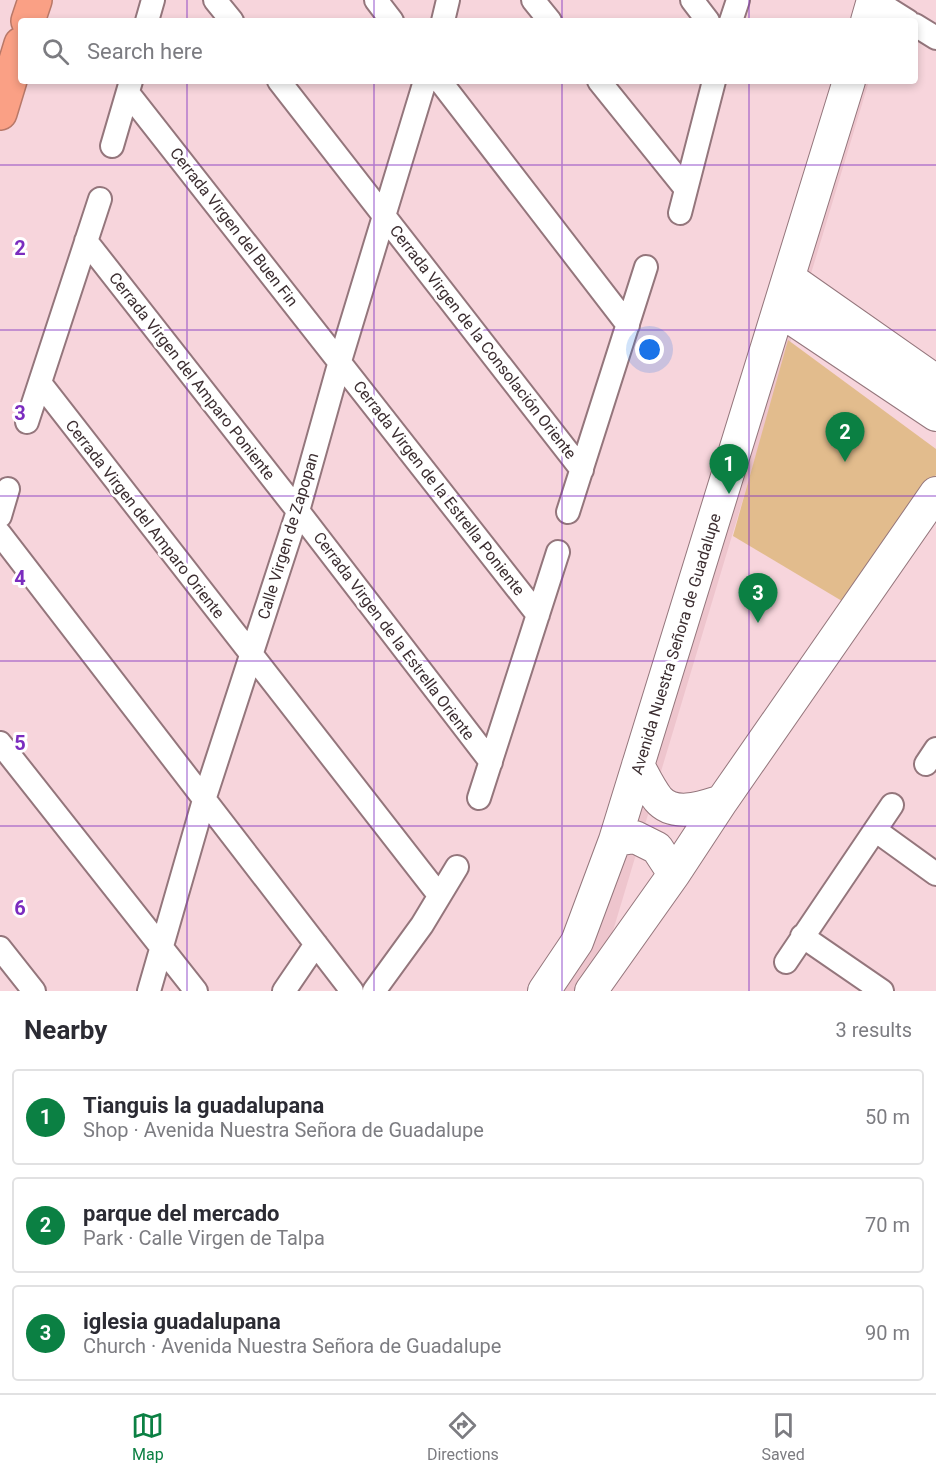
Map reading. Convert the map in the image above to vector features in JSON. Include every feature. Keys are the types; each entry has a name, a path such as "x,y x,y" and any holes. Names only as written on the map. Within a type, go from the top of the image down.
{"highway":[{"path":"29,18 35,0"},
{"path":"0,112 18,54"}],"street":[{"path":"148,18 153,0"},
{"path":"215,0 230,18"},
{"path":"376,0 390,18"},
{"path":"443,18 448,0"},
{"path":"533,0 548,18"},
{"path":"692,0 706,18"},
{"path":"732,18 738,0"},
{"path":"875,9 900,18"},
{"path":"918,27 936,38"},
{"name":"Cerrada Virgen de la Consolación Oriente","path":"281,84 582,470"},
{"name":"Calle Virgen de Zapopan","path":"149,991 204,800 298,511 340,361 424,84"},
{"path":"442,84 628,325"},
{"path":"601,84 686,189"},
{"path":"680,213 713,84"},
{"name":"Avenida Nuestra Señora de Guadalupe","path":"544,991 577,942 615,840 848,84"},
{"path":"112,146 129,87"},
{"name":"Cerrada Virgen del Buen Fin","path":"129,87 340,361"},
{"path":"27,422 100,198"},
{"name":"Cerrada Virgen del Amparo Poniente","path":"86,241 298,511"},
{"path":"568,512 646,267"},
{"path":"789,278 936,381"},
{"path":"779,310 936,415"},
{"name":"Cerrada Virgen de la Estrella Poniente","path":"340,361 538,615"},
{"name":"Cerrada Virgen del Amparo Oriente","path":"40,383 440,895"},
{"path":"0,516 8,489"},
{"path":"591,991 936,493"},
{"name":"Cerrada Virgen de la Estrella Oriente","path":"298,511 491,762"},
{"path":"0,534 352,991"},
{"path":"479,798 558,552"},
{"path":"0,742 196,991"},
{"path":"638,765 659,800 676,808 692,810 722,801"},
{"path":"786,962 892,805"},
{"path":"875,830 936,874"},
{"path":"615,840 635,837 657,848 674,874"},
{"path":"374,991 422,925 457,867"},
{"path":"802,936 882,991"},
{"path":"284,991 316,944"},
{"path":"0,948 34,991"}],"shaded area":[{"path":"837,84 868,84 606,954 581,991 542,991 580,936"},
{"path":"788,340 936,449 936,475 847,604 733,536"}],"place":[{"name":"parque del mercado","path":"845,462"},
{"name":"Tianguis la guadalupana","path":"729,494"},
{"name":"iglesia guadalupana","path":"758,623"}]}
